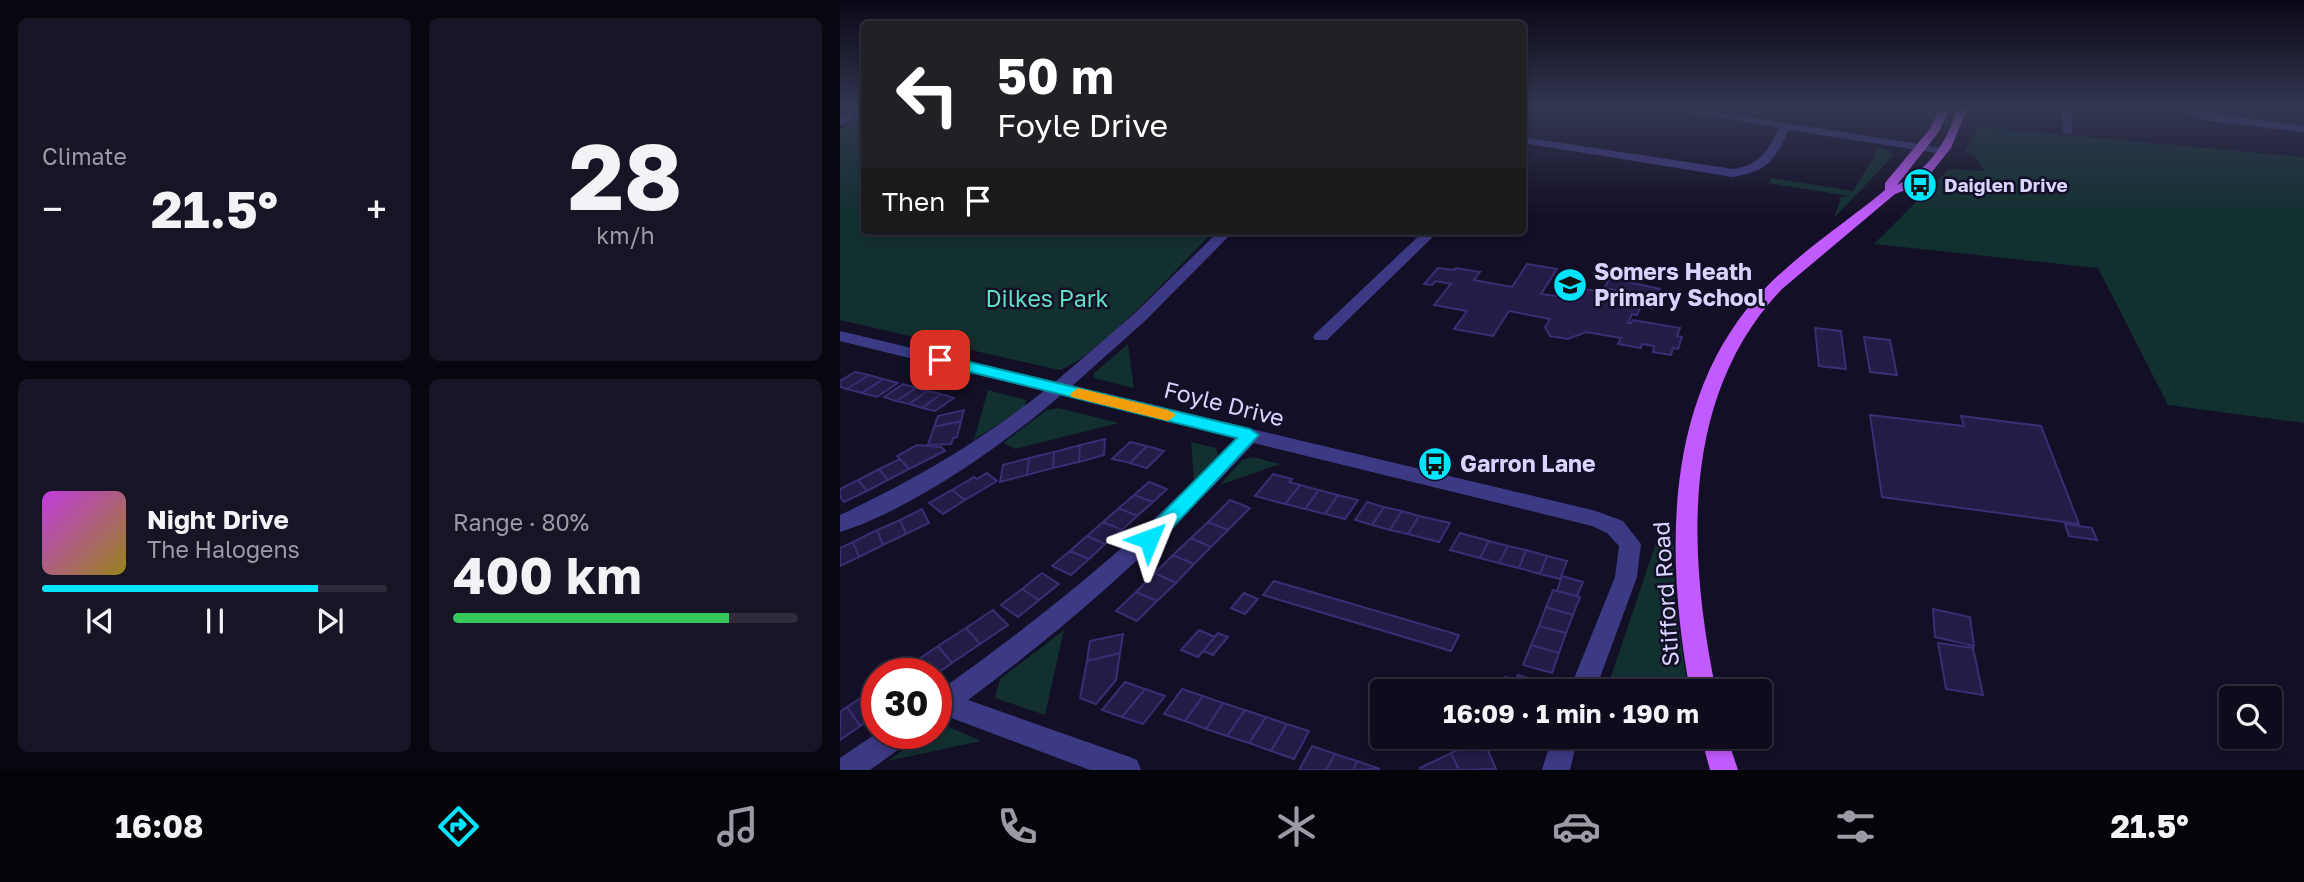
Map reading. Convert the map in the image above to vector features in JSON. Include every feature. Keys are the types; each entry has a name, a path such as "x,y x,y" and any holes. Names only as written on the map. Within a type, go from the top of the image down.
{"main road":[{"name":"Stifford Road","path":"1701,679 1692,630 1687,516 1691,469 1706,400 1729,352 1760,304 1798,266 1861,218 1891,191 1906,187 1936,162 1947,145"},
{"name":"Stifford Road","path":"1891,191 1891,183 1922,146"},
{"path":"1718,749 1724,770"}],"street":[{"path":"1538,145 1733,173 1752,171 1763,166 1776,145"},
{"path":"1914,145 1943,151"},
{"path":"840,524 904,492 974,452 1059,389 1124,335 1223,235"},
{"path":"1321,337 1428,235"},
{"name":"Foyle Drive","path":"840,336 1596,519"},
{"path":"952,695 1070,609 1116,571 1166,524 1250,435"},
{"name":"Stifford Road","path":"1587,679 1626,577 1630,544 1615,527 1596,519"},
{"path":"952,709 1127,770"},
{"path":"847,770 877,749"},
{"path":"1556,770 1562,749"}],"green space":[{"name":"Dilkes Park","path":"840,145 861,145 861,235 1210,235 1115,330 1074,363 1059,370 840,320"},
{"path":"1968,145 2173,145 2304,157 2304,423 2168,405 2098,268 1874,244 1949,169 1984,171 1976,157 1965,151"},
{"path":"1877,146 1890,151 1893,156 1834,218 1841,197 1849,196 1769,183 1771,178 1853,191 1874,157"},
{"path":"1128,344 1134,388 1094,378 1094,373"},
{"path":"988,390 1026,400 1025,407 974,440"},
{"path":"1059,408 1119,423 1015,449 1003,443 1047,410"},
{"path":"1191,442 1216,448 1218,455 1194,480"},
{"path":"1253,457 1280,464 1220,485 1242,460"},
{"path":"1660,531 1673,534 1675,601 1686,679 1610,679"},
{"path":"1064,630 1045,715 995,698 1000,679"},
{"path":"952,728 981,741 952,747"},
{"path":"904,749 944,749 888,761"}],"building":[{"path":"1527,264 1557,269 1541,294 1556,296 1559,291 1572,293 1569,299 1577,300 1584,289 1613,294 1615,290 1604,288 1610,278 1660,289 1652,308 1641,306 1637,315 1632,314 1628,323 1633,320 1680,328 1677,336 1682,337 1678,349 1673,348 1671,355 1653,352 1654,346 1642,344 1641,348 1618,344 1621,338 1586,332 1568,339 1550,336 1545,327 1550,319 1509,311 1493,336 1454,329 1467,311 1434,305 1451,284 1436,281 1432,285 1424,284 1438,268 1456,268 1480,272 1474,280 1512,287"},
{"path":"1815,328 1841,331 1846,369 1819,366"},
{"path":"1864,337 1890,340 1897,375 1870,372"},
{"path":"855,372 869,375 847,389 840,387 840,381"},
{"path":"869,375 883,379 862,393 847,389"},
{"path":"883,379 898,383 877,397 862,393"},
{"path":"903,384 916,388 896,401 884,397"},
{"path":"916,388 928,391 909,404 896,401"},
{"path":"928,391 941,394 922,408 909,404"},
{"path":"941,394 954,398 935,411 922,408"},
{"path":"964,410 961,421 934,427 938,416"},
{"path":"1870,415 1964,426 1961,416 2041,426 2079,524 1882,497"},
{"path":"961,421 957,437 953,438 951,444 928,445 934,427"},
{"path":"1105,439 1104,455 1079,462 1080,445"},
{"path":"1130,442 1147,446 1130,463 1112,459"},
{"path":"917,445 941,447 945,451 909,469 897,456"},
{"path":"1080,445 1079,462 1053,468 1054,452"},
{"path":"1147,446 1164,451 1147,468 1130,463"},
{"path":"1054,452 1053,468 1027,475 1029,458"},
{"path":"1029,458 1027,475 1000,482 1003,465"},
{"path":"900,459 909,469 888,480 879,469"},
{"path":"879,469 888,480 867,491 858,480"},
{"path":"987,473 997,481 965,500 952,490 974,477 977,479"},
{"path":"1273,474 1292,479 1289,482 1300,485 1285,504 1255,496"},
{"path":"858,480 867,491 844,502 840,497 840,489"},
{"path":"1149,482 1167,489 1153,502 1134,495"},
{"path":"1300,485 1319,490 1305,509 1285,504"},
{"path":"952,490 965,500 943,514 929,503"},
{"path":"1319,490 1338,495 1325,514 1305,509"},
{"path":"1134,495 1153,502 1137,516 1119,508"},
{"path":"1338,495 1358,500 1345,519 1325,514"},
{"path":"1230,500 1250,508 1228,530 1208,522"},
{"path":"1367,502 1384,507 1372,525 1355,520"},
{"path":"1384,507 1402,511 1390,530 1372,525"},
{"path":"1119,508 1137,516 1122,530 1103,522"},
{"path":"922,509 929,523 906,534 900,520"},
{"path":"1402,511 1419,516 1408,534 1390,530"},
{"path":"1419,516 1450,523 1439,542 1408,534"},
{"path":"900,520 906,534 883,545 877,530"},
{"path":"1103,522 1122,530 1105,544 1087,536"},
{"path":"1208,522 1228,530 1211,547 1191,538"},
{"path":"2065,524 2092,528 2097,540 2069,536"},
{"path":"877,530 883,545 859,557 853,542"},
{"path":"1460,533 1489,541 1480,558 1450,550"},
{"path":"1087,536 1105,544 1089,559 1070,551"},
{"path":"1191,538 1211,547 1194,564 1173,555"},
{"path":"1489,541 1508,546 1499,563 1480,558"},
{"path":"853,542 859,557 840,566 840,548"},
{"path":"1508,546 1526,550 1519,568 1499,563"},
{"path":"1526,550 1547,556 1540,574 1519,568"},
{"path":"1070,551 1089,559 1071,575 1052,566"},
{"path":"1173,555 1194,564 1176,583 1155,573"},
{"path":"1547,556 1567,561 1560,579 1540,574"},
{"path":"1042,573 1059,584 1039,600 1022,589"},
{"path":"1155,573 1176,583 1157,601 1136,592"},
{"path":"1562,576 1583,582 1577,596 1557,591"},
{"path":"1274,581 1459,635 1451,651 1263,595"},
{"path":"1022,589 1039,600 1018,617 1001,605"},
{"path":"1553,590 1580,597 1573,615 1546,607"},
{"path":"1136,592 1157,601 1137,621 1116,611"},
{"path":"1244,593 1258,599 1245,614 1231,608"},
{"path":"1546,607 1573,615 1566,633 1539,626"},
{"path":"1933,609 1970,617 1974,646 1935,637"},
{"path":"993,610 1008,625 980,644 966,628"},
{"path":"1539,626 1566,633 1559,653 1531,645"},
{"path":"966,628 980,644 952,663 952,658 948,658 938,646"},
{"path":"1199,630 1215,637 1198,657 1181,650"},
{"path":"1218,633 1228,637 1213,655 1203,651"},
{"path":"1123,634 1120,653 1087,661 1090,641"},
{"path":"1938,643 1973,648 1983,695 1946,689"},
{"path":"1531,645 1559,653 1552,673 1523,665"},
{"path":"938,646 948,658 921,658"},
{"path":"1120,653 1116,680 1096,704 1080,698 1087,661"},
{"path":"1518,675 1532,679 1516,679"},
{"path":"1125,682 1145,689 1122,717 1102,710"},
{"path":"1145,689 1165,696 1143,724 1122,717"},
{"path":"1182,689 1203,696 1185,721 1164,714"},
{"path":"1203,696 1223,703 1206,729 1185,721"},
{"path":"861,698 861,725 860,726 847,707"},
{"path":"1223,703 1245,710 1227,736 1206,729"},
{"path":"847,707 860,726 840,740 840,712"},
{"path":"1245,710 1266,717 1249,743 1227,736"},
{"path":"1266,717 1287,724 1271,751 1249,743"},
{"path":"1287,724 1309,731 1294,759 1271,751"},
{"path":"1312,746 1335,754 1326,770 1299,770"},
{"path":"1459,749 1487,749 1496,769 1459,770 1451,753"},
{"path":"1451,753 1459,770 1421,770 1420,768"},
{"path":"1335,754 1357,761 1353,770 1326,770"},
{"path":"1357,761 1380,769 1353,770"}],"slow traffic":[{"path":"1078,394 1168,415"}],"place":[{"name":"Daiglen Drive","path":"1920,185"},
{"name":"Somers Heath Primary School","path":"1570,285"},
{"name":"Garron Lane","path":"1435,464"}],"route":[{"path":"940,360 1250,435 1149,539"}]}
